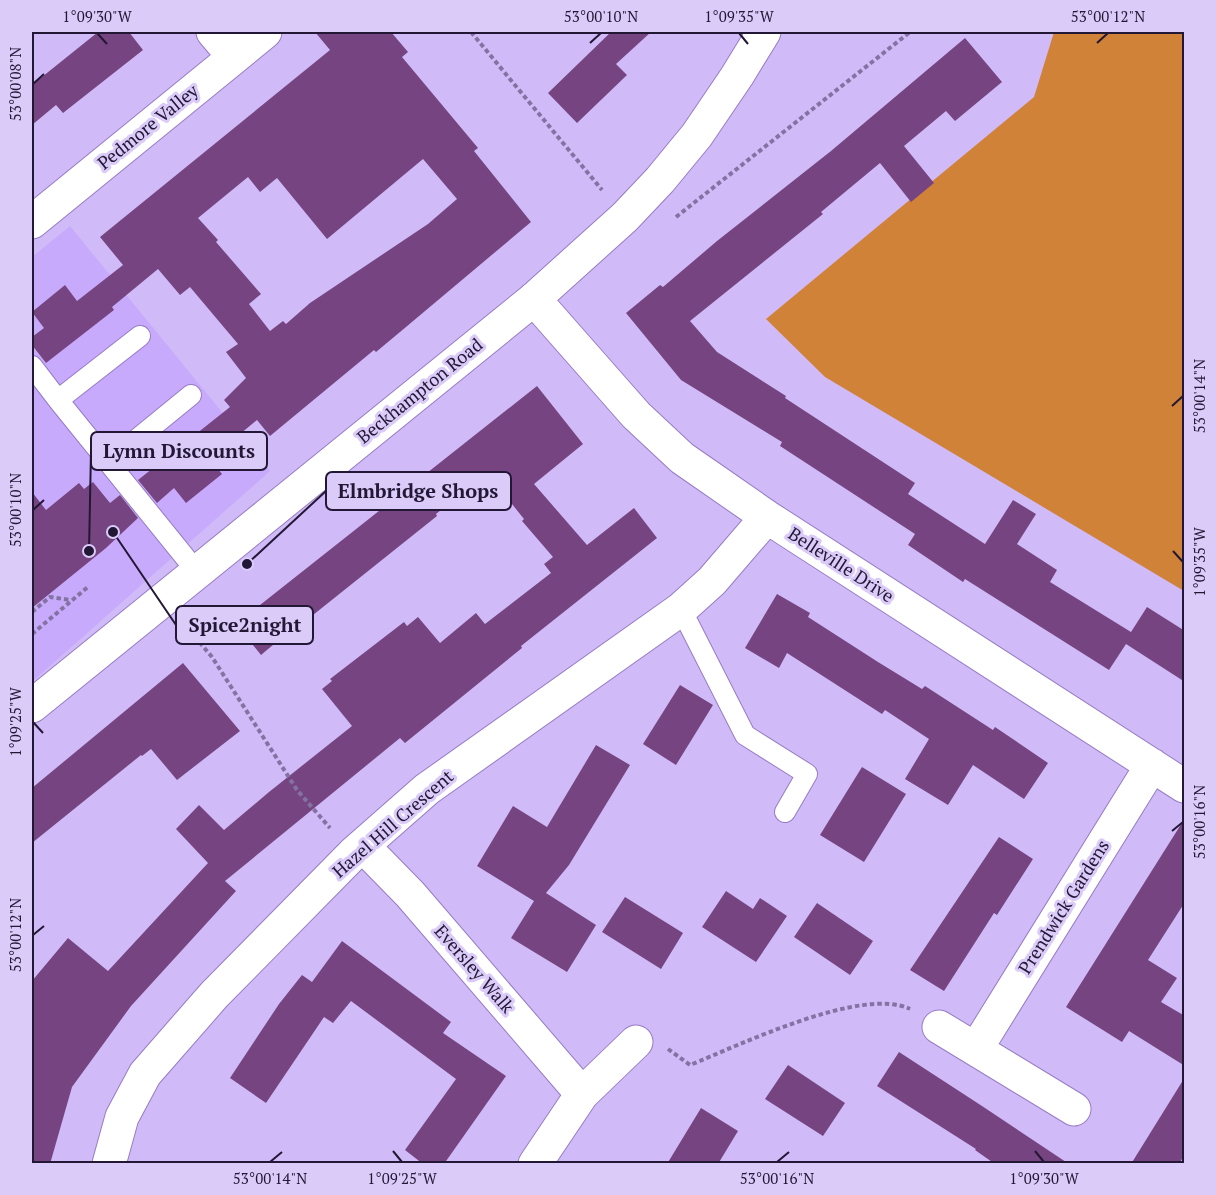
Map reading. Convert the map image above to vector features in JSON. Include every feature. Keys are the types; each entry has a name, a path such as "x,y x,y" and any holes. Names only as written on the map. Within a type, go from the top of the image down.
{"street":[{"path":"213,32 234,57"},
{"name":"Pedmore Valley","path":"32,222 265,32"},
{"name":"Beckhampton Road","path":"32,706 534,299 625,217 698,135 764,32"},
{"name":"Belleville Drive","path":"534,299 636,415 682,458 767,518 1185,786"},
{"name":"Hazel Hill Crescent","path":"109,1164 122,1117 146,1074 214,995 358,850 427,789 681,609 712,581 767,518"},
{"name":"Prendwick Gardens","path":"976,1049 1152,765"},
{"name":"Eversley Walk","path":"358,850 410,894 582,1094"},
{"path":"939,1027 1074,1108"},
{"path":"535,1164 582,1094 636,1042"}],"lane":[{"path":"58,400 140,336"},
{"path":"32,366 197,572"},
{"path":"109,462 191,395"},
{"path":"681,609 745,735 807,774 785,812"}],"path":[{"path":"471,32 625,217"},
{"path":"675,218 910,32"},
{"path":"32,634 89,586"},
{"path":"32,612 50,597 71,601"},
{"path":"181,620 212,657 297,790 358,850"},
{"path":"636,1042 643,1031 690,1065 802,1021 849,1006 875,1003 907,1008 939,1027"}],"shaded area":[{"path":"1054,32 1184,32 1184,591 825,377 766,319 1034,97"},
{"path":"70,226 270,471 32,682 32,257"}],"building":[{"path":"98,32 129,32 143,50 63,113 56,105 32,125 32,85"},
{"path":"315,32 391,32 408,52 402,57 478,148 474,151 531,222 376,352 374,350 270,436 257,420 210,459 222,474 186,503 174,488 157,503 138,480 230,407 224,400 246,378 226,352 238,344 190,287 180,295 158,269 112,307 114,310 46,363 32,345 32,337 44,328 32,312 65,285 77,301 123,265 100,237 330,50","holes":["423,159 457,199 428,224 310,303 286,324 283,321 270,331 249,304 261,294 198,218 248,177 260,192 277,178 327,239"]},
{"path":"611,32 651,32 616,64 627,75 577,123 548,93"},
{"path":"965,38 1002,82 955,121 946,111 904,146 934,183 911,202 880,163 821,212 823,214 690,321 717,352 915,483 908,494 985,544 1013,500 1036,514 1017,544 1057,570 1050,582 1131,632 1147,607 1185,631 1185,682 1126,644 1109,670 965,579 963,582 908,545 915,534 780,446 782,442 681,380 626,313 660,285 663,287 831,151"},
{"path":"537,386 583,444 534,484 587,545 634,508 657,538 521,646 522,648 405,743 400,738 225,881 236,891 131,1006 72,1087 50,1164 32,1164 32,981 68,938 108,971 208,863 176,829 199,805 224,830 352,726 322,689 332,681 330,679 404,622 407,626 418,617 440,643 476,613 485,624 551,573 544,564 553,557 522,521 524,519 487,473 436,514 437,516 261,655 236,624"},
{"path":"93,482 110,503 120,495 138,518 106,548 32,608 32,492 46,510 79,483 84,489"},
{"path":"777,594 810,613 808,617 878,662 922,689 925,686 993,730 995,727 1048,763 1024,799 973,765 948,805 905,779 929,739 885,710 882,714 787,653 779,668 745,648"},
{"path":"183,663 240,731 177,780 151,749 32,843 32,788"},
{"path":"680,685 713,705 676,765 643,744"},
{"path":"596,745 630,765 569,865 546,893 596,925 567,972 511,938 534,901 477,866 513,806 547,827"},
{"path":"862,767 906,794 864,862 820,835"},
{"path":"1185,818 1185,902 1148,960 1177,978 1161,1002 1185,1016 1185,1066 1129,1031 1122,1042 1066,1007"},
{"path":"999,837 1033,859 997,915 994,913 944,991 910,970"},
{"path":"726,891 753,909 760,898 787,916 756,962 702,927"},
{"path":"625,897 683,933 661,969 602,932"},
{"path":"817,903 873,941 850,975 794,937"},
{"path":"342,941 451,1022 443,1033 506,1076 444,1164 423,1164 405,1150 456,1079 351,1001 333,1023 324,1017 266,1103 230,1078 279,1004 302,975 312,982"},
{"path":"899,1052 1069,1164 995,1164 976,1149 877,1086"},
{"path":"788,1065 845,1103 823,1136 765,1099"},
{"path":"1185,1077 1185,1154 1179,1164 1131,1164"},
{"path":"701,1108 738,1131 718,1164 667,1164"}],"place":[{"name":"Spice2night","path":"113,532"},
{"name":"Lymn Discounts","path":"89,551"},
{"name":"Elmbridge Shops","path":"247,564"}]}
